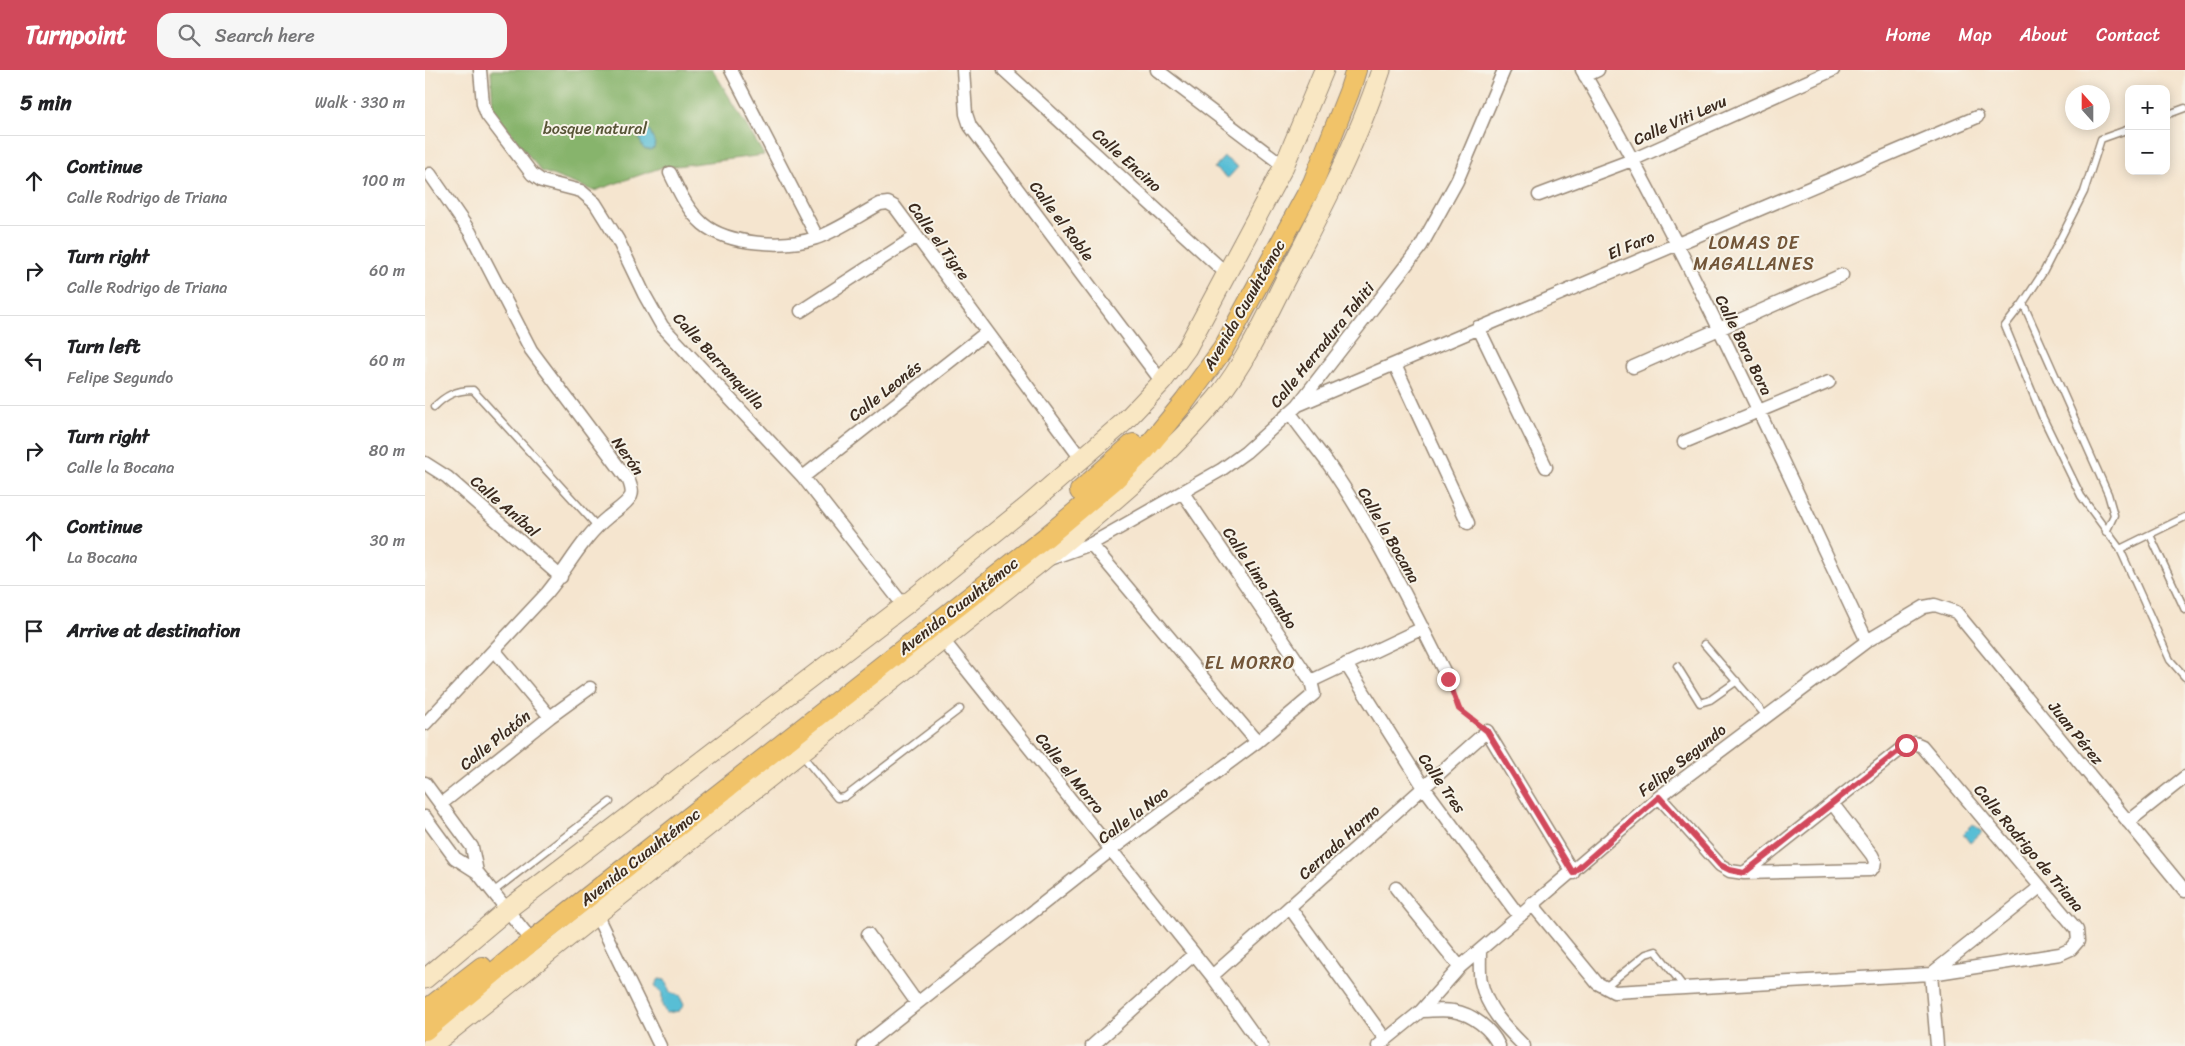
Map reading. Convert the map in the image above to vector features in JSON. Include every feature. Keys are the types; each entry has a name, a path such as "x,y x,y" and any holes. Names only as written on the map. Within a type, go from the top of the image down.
{"main road":[{"name":"Avenida Cuauhtémoc","path":"428,1029 529,937 1019,543 1088,485 1138,439 1179,391 1213,343 1247,277 1304,178 1342,70"},
{"name":"Avenida Cuauhtémoc","path":"428,1029 455,1017 529,937 1045,538 1114,480 1146,449 1185,401 1223,349 1313,183 1356,70"}],"street":[{"name":"Calle Barranquilla","path":"480,70 483,104 487,115 532,174 542,181 581,191 595,203 618,240 662,326 803,477 904,606"},
{"path":"731,70 817,238"},
{"name":"Calle el Roble","path":"963,70 966,114 969,126 1163,382"},
{"name":"Calle Encino","path":"1004,70 1228,274"},
{"path":"425,980 507,909 904,606 1082,460 1124,422 1163,382 1187,348 1284,166 1324,70"},
{"path":"455,1017 596,914 801,753 1042,561 1135,484 1175,446 1218,396 1254,342 1346,158 1381,70"},
{"name":"Calle Herradura Tahiti","path":"1042,561 1091,544 1183,493 1246,452 1294,409 1421,246 1457,181 1504,70"},
{"path":"1583,73 1598,70"},
{"name":"Calle Viti Levu","path":"1539,195 1632,160 1833,70"},
{"path":"1163,72 1284,166"},
{"name":"Calle Bora Bora","path":"1583,73 1632,160 1719,329 1867,640"},
{"name":"El Faro","path":"1294,409 1478,327 1977,117"},
{"name":"Calle el Tigre","path":"670,173 688,208 703,224 721,236 772,244 792,243 817,238 880,204 888,203 895,207 915,237 1082,460"},
{"name":"Nerón","path":"425,724 561,577 580,547 597,526 630,498 633,491 629,482 531,350 470,232 430,174"},
{"path":"801,311 915,237"},
{"path":"1633,367 1842,275"},
{"path":"1478,327 1546,467"},
{"name":"Calle Leonés","path":"803,477 987,332"},
{"path":"1395,365 1469,523"},
{"path":"1685,442 1829,382"},
{"name":"Calle la Bocana","path":"1294,409 1364,521 1423,628 1448,679"},
{"name":"Calle Aníbal","path":"425,463 447,477 561,577"},
{"name":"Calle Lima Tambo","path":"1183,493 1311,681"},
{"path":"1091,544 1257,742"},
{"name":"Felipe Segundo","path":"1381,1043 1421,1011 1460,967 1532,904 1573,873 1659,797 1867,640 1916,610 1935,605"},
{"name":"Juan Pérez","path":"1935,605 1956,612 2185,891"},
{"path":"1311,681 1423,628"},
{"name":"Calle el Morro","path":"943,640 1193,955 1212,976 1262,1046"},
{"name":"Calle Platón","path":"441,804 550,716 495,650"},
{"name":"Calle Tres","path":"1346,664 1423,786 1519,916"},
{"name":"Calle la Nao","path":"863,1046 1111,850 1257,742 1314,694 1311,681"},
{"path":"550,716 590,688"},
{"path":"1487,731 1573,873"},
{"name":"Cerrada Horno","path":"1212,976 1290,908 1423,786 1487,731"},
{"name":"Calle Rodrigo de Triana","path":"1603,988 1614,992 1931,974 2060,954 2071,949 2078,940 2077,930 1922,746 1915,743 1906,745 1744,873"},
{"path":"2128,822 2185,777"},
{"path":"425,782 472,847 477,872"},
{"path":"1659,797 1720,865 1730,870 1744,873 1864,871 1874,867 1875,861 1872,855 1832,803"},
{"path":"425,817 455,858 477,872 529,937"},
{"path":"1396,888 1460,967"},
{"path":"1937,1046 1931,974 2040,888"},
{"path":"1532,904 1603,988"},
{"path":"1290,908 1381,1043"},
{"path":"596,914 660,1046"},
{"path":"868,934 917,1003"},
{"path":"1480,950 1481,981 1498,1019 1524,1046"},
{"path":"1092,1046 1193,955"},
{"path":"1421,1011 1454,1011 1475,1019 1487,1028 1499,1046"},
{"path":"1487,1028 1498,1019"}],"lane":[{"path":"2170,114 2185,108"},
{"path":"2126,130 2101,140 2085,192 2044,271 2005,326 2043,418 2077,487 2106,532 2120,549 2170,660 2185,677"},
{"path":"2023,303 2108,494 2114,515 2106,532"},
{"path":"434,407 449,394 461,390 473,390 597,526"},
{"path":"2120,549 2185,517"},
{"path":"2150,535 2185,610"},
{"path":"1705,644 1766,716"},
{"path":"1677,666 1699,702 1710,700 1737,681"},
{"path":"801,753 837,798 845,797 960,708"},
{"path":"493,892 610,802"},
{"path":"1603,988 1646,954 1656,952 1685,988"}],"path":[{"path":"1448,679 1459,709 1487,731"}],"green space":[{"name":"bosque natural","path":"492,70 713,70 764,155 660,168 594,191 541,171 493,110"}],"water":[{"path":"643,129 650,131 655,144 654,148 650,150 644,149 641,142 640,131"},
{"path":"1224,157 1238,167 1228,178 1214,168"},
{"path":"1973,824 1982,832 1970,843 1963,834"},
{"path":"659,979 665,980 670,992 680,997 684,1005 679,1011 666,1013 662,1005 662,994 655,985"}],"district":[{"name":"LOMAS DE MAGALLANES","path":"1754,253"},
{"name":"EL MORRO","path":"1250,663"}],"route":[{"path":"1448,679 1459,709 1487,731 1573,873 1659,797 1720,865 1730,870 1744,873 1906,745"}]}
